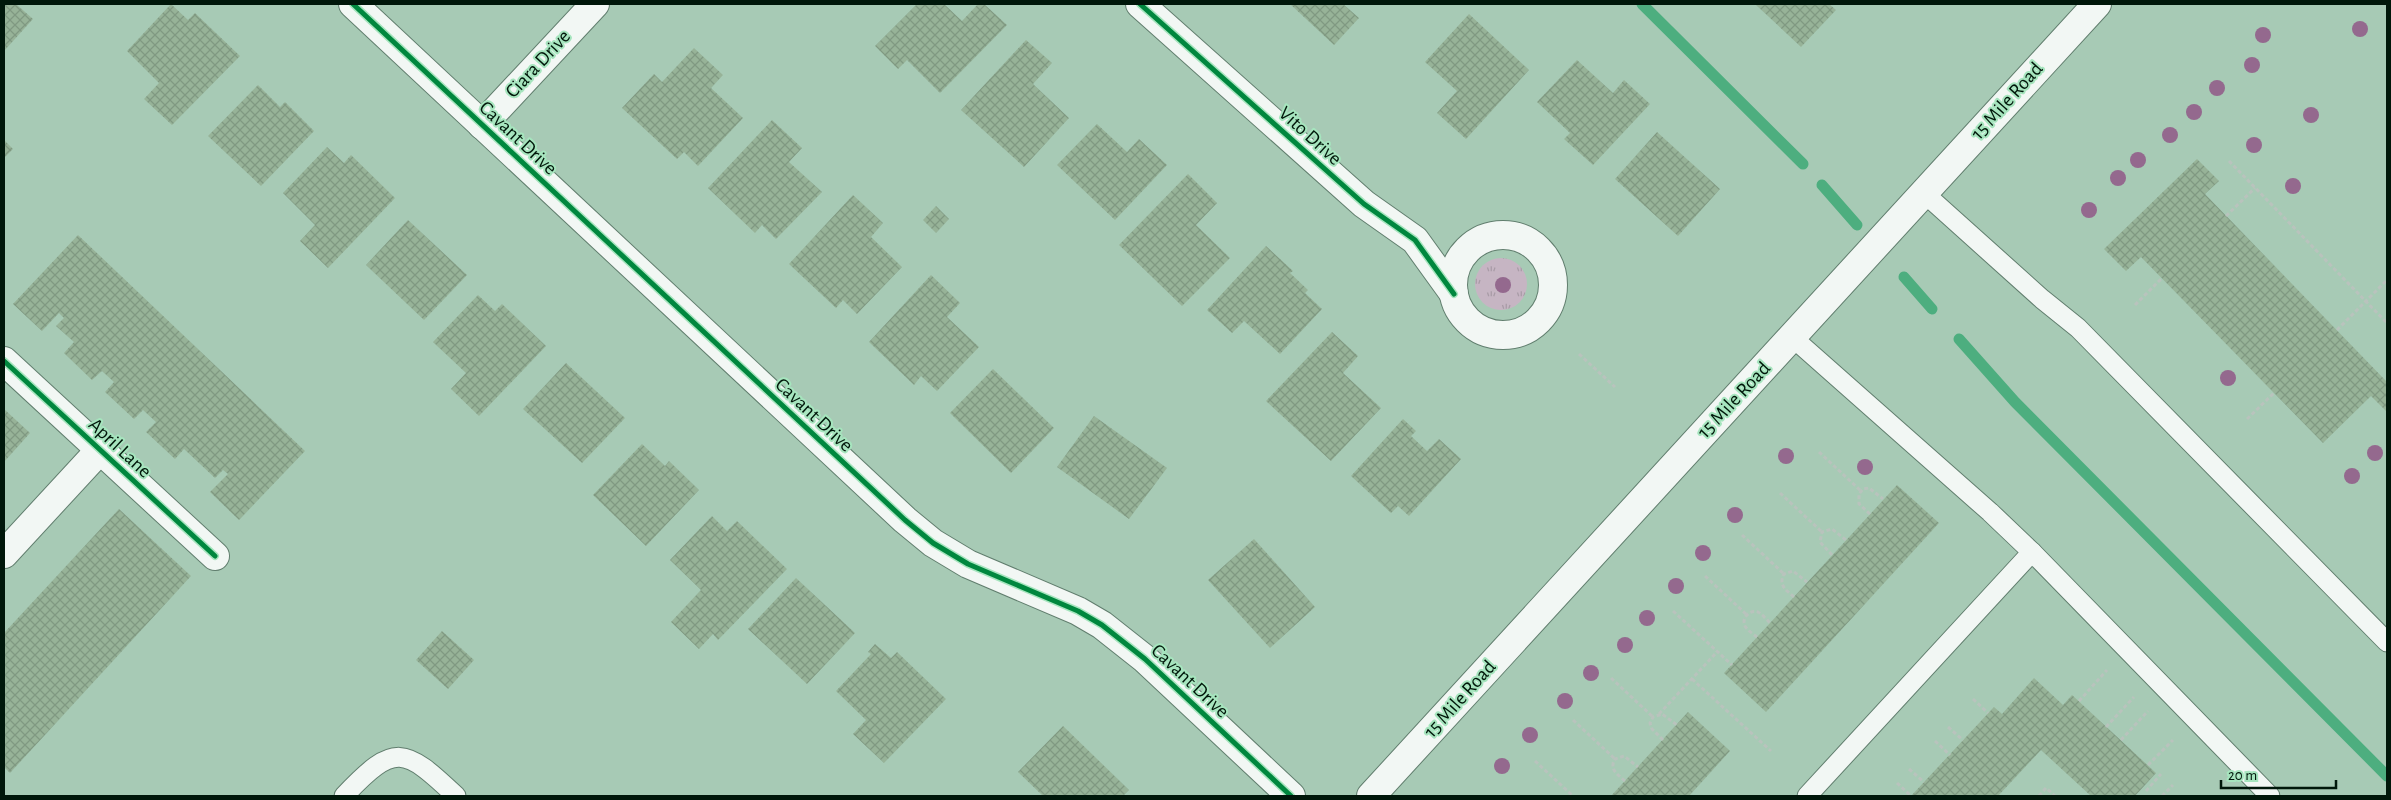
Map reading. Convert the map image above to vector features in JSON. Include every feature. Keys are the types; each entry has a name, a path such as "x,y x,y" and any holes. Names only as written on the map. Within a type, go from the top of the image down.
{"street":[{"name":"Cavant Drive","path":"352,4 905,520 933,543 968,564 1078,611 1102,624 1145,659 1291,796"},
{"name":"Ciara Drive","path":"482,125 595,4"},
{"name":"Vito Drive","path":"1140,4 1364,204 1416,240 1454,294"},
{"name":"15 Mile Road","path":"1371,796 2097,4"},
{"name":"Vito Drive","path":"1416,240 1446,246 1482,240 1497,235 1513,236 1527,241 1540,251 1549,264 1552,296 1545,311 1534,324 1519,332 1502,335 1486,332 1471,323 1459,310 1454,294 1453,277 1459,261 1468,248 1482,240"},
{"name":"April Lane","path":"4,361 215,556"},
{"name":"April Lane","path":"4,554 100,450"}],"lane":[{"path":"1924,193 2078,328 2385,637"},
{"path":"1792,336 1990,512 2032,552 2270,796"},
{"path":"1807,796 2032,552"},
{"path":"344,796 379,762 394,757 412,760 427,768 456,796"}],"path":[{"path":"2229,161 2387,323"},
{"path":"2226,216 2255,188"},
{"path":"2135,305 2162,278"},
{"path":"2337,330 2387,280"},
{"path":"1579,354 1615,388"},
{"path":"2247,419 2274,392"},
{"path":"1818,452 1861,492"},
{"path":"1870,514 1859,504 1858,497 1861,492 1870,488 1883,499"},
{"path":"1780,493 1822,532"},
{"path":"1822,532 1832,529 1846,540"},
{"path":"1822,532 1820,542 1832,555"},
{"path":"1742,535 1784,574"},
{"path":"1784,574 1793,572 1807,582"},
{"path":"1784,574 1781,580 1783,587 1794,597"},
{"path":"1705,576 1747,615"},
{"path":"1673,611 1732,665"},
{"path":"1757,637 1746,627 1744,621 1747,615 1753,612 1759,613 1770,623"},
{"path":"1663,740 1652,729 1650,723 1717,652"},
{"path":"2079,701 2108,670"},
{"path":"1611,678 1654,717"},
{"path":"1692,679 1772,751"},
{"path":"2106,727 2135,697"},
{"path":"1974,699 1988,713"},
{"path":"2121,740 2148,711"},
{"path":"1659,714 1666,715 1677,725"},
{"path":"1573,720 1615,759"},
{"path":"1948,727 1963,740"},
{"path":"2148,766 2175,737"},
{"path":"1935,741 1950,755"},
{"path":"1624,782 1614,771 1612,765 1615,759 1624,756 1638,767"},
{"path":"1535,762 1573,796"},
{"path":"1910,769 1924,782"},
{"path":"2146,791 2161,774"},
{"path":"1897,783 1911,796"},
{"path":"2162,796 2173,785"},
{"path":"2038,796 2046,788 2055,796"}],"green space":[{"path":"1496,258 1506,258 1520,265 1527,279 1527,289 1520,303 1506,310 1496,310 1486,306 1479,299 1475,289 1475,279 1479,269 1486,262"}],"building":[{"path":"4,4 16,4 33,19 4,51"},
{"path":"171,4 188,20 195,13 240,56 172,125 144,99 159,83 127,51"},
{"path":"917,4 944,4 962,21 978,4 984,4 1007,25 940,93 907,60 898,69 875,46"},
{"path":"1290,4 1343,4 1359,18 1334,45"},
{"path":"1755,4 1829,4 1836,10 1801,47"},
{"path":"1469,14 1529,70 1466,139 1437,113 1457,91 1425,62"},
{"path":"1026,40 1052,63 1033,84 1069,118 1024,167 961,110"},
{"path":"694,48 723,75 711,88 743,118 698,166 684,152 677,159 622,108 654,74 662,82"},
{"path":"1577,60 1613,93 1624,80 1650,104 1593,165 1564,139 1570,133 1537,102"},
{"path":"258,85 280,107 285,102 314,131 261,186 208,136"},
{"path":"772,120 802,148 789,162 822,192 776,239 762,225 755,233 708,188"},
{"path":"1097,124 1127,152 1139,139 1167,165 1115,220 1057,165"},
{"path":"1657,132 1720,189 1678,236 1615,179"},
{"path":"4,140 13,149 4,158"},
{"path":"327,147 344,163 351,155 395,198 328,268 300,241 315,225 283,193"},
{"path":"2197,159 2219,181 2205,194 2387,382 2387,412 2371,396 2323,443 2141,257 2126,271 2104,249"},
{"path":"1188,174 1217,203 1196,225 1230,258 1182,306 1119,245"},
{"path":"853,195 883,223 871,237 902,267 857,314 843,300 836,308 789,264"},
{"path":"936,206 949,219 936,233 923,220"},
{"path":"408,220 467,275 424,320 366,265"},
{"path":"78,235 305,451 239,520 210,492 228,474 223,470 215,478 184,449 175,459 146,432 156,422 143,410 134,419 105,392 114,382 102,371 92,380 64,353 74,342 56,326 64,318 59,313 42,331 13,304"},
{"path":"1266,246 1293,271 1290,273 1308,290 1305,293 1322,309 1280,354 1244,321 1232,333 1207,310"},
{"path":"931,275 960,303 947,317 979,347 937,391 921,376 914,385 869,342"},
{"path":"478,295 495,311 502,304 546,346 479,416 451,389 466,373 433,342"},
{"path":"1332,332 1358,356 1343,373 1381,408 1331,461 1266,401"},
{"path":"566,363 625,418 582,463 523,409"},
{"path":"993,369 1054,428 1011,473 950,413"},
{"path":"4,409 30,433 4,462"},
{"path":"1094,416 1167,468 1129,519 1057,467"},
{"path":"1403,419 1416,431 1411,436 1427,451 1439,439 1461,459 1409,516 1398,506 1391,513 1351,476"},
{"path":"642,444 665,466 669,461 699,490 646,546 593,495"},
{"path":"1897,485 1939,523 1766,712 1724,673"},
{"path":"119,509 191,576 10,773 4,767 4,633"},
{"path":"712,516 727,531 737,521 787,569 718,640 713,634 699,649 671,622 701,590 670,560"},
{"path":"1254,539 1315,607 1270,648 1208,580"},
{"path":"796,578 855,633 807,684 748,629"},
{"path":"442,631 474,660 448,689 416,660"},
{"path":"875,644 891,658 897,652 946,699 884,763 853,734 866,720 836,691 871,654 868,652"},
{"path":"2034,678 2063,705 2072,695 2156,773 2135,796 2091,796 2041,750 1998,796 1911,796 1994,707 2002,714"},
{"path":"1688,712 1730,751 1689,796 1611,796"},
{"path":"1063,726 1129,790 1123,796 1043,796 1018,772"}],"waterway":[{"path":"1642,4 1803,164"},
{"path":"1822,185 1857,225"},
{"path":"1904,277 1932,309"},
{"path":"1959,339 2015,402 2387,776"}],"cycle path":[{"path":"353,4 905,520 933,543 968,564 1078,611 1102,625 1145,659 1291,796"},
{"path":"1140,4 1364,204 1415,240 1454,294"},
{"path":"4,361 215,556"}]}
